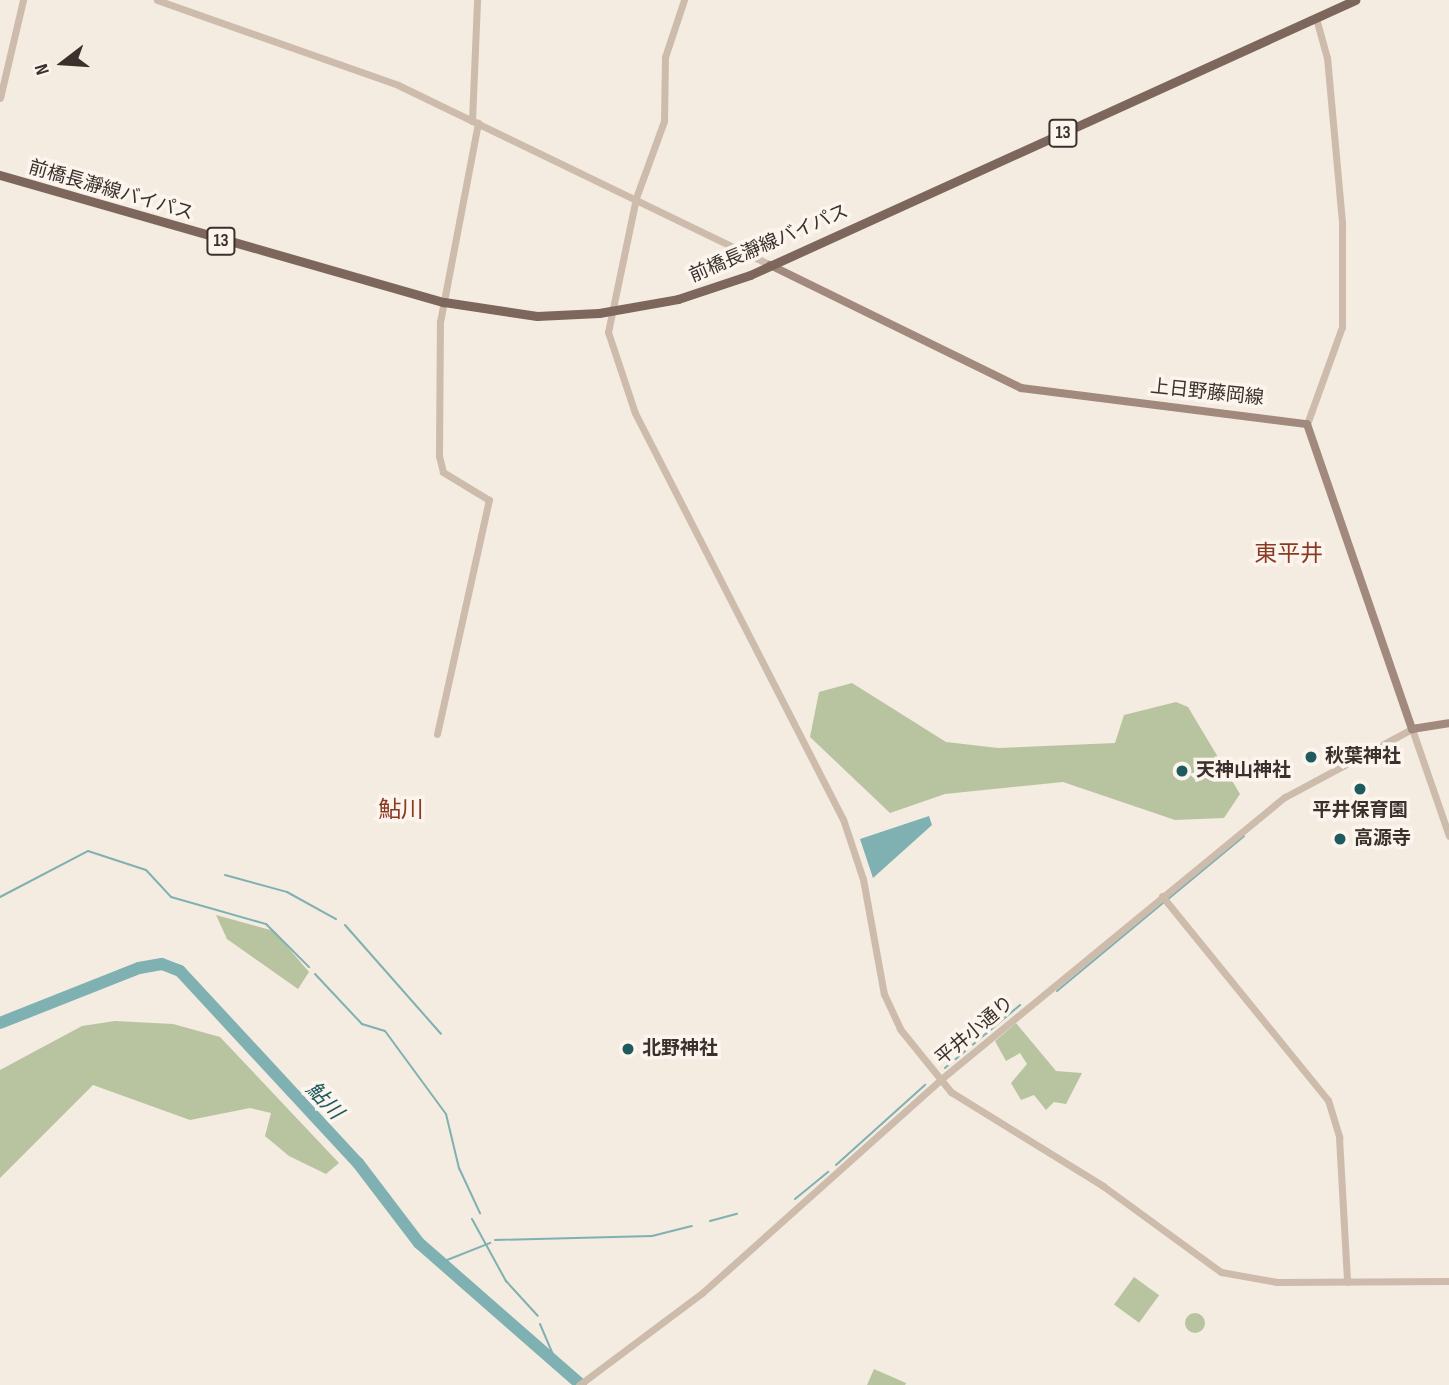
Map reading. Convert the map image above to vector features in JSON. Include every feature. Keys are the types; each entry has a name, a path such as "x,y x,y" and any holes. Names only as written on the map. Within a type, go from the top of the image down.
{"main road":[{"name":"前橋長瀞線バイパス","path":"0,175 444,302 537,316 610,312 711,290 1355,0"},
{"name":"上日野藤岡線","path":"770,265 1025,389 1307,424"},
{"path":"1307,424 1412,729 1449,723"}],"street":[{"path":"0,98 23,0"},
{"path":"157,0 398,85 770,265"},
{"path":"437,734 489,500 440,465 444,302 475,122 477,0"},
{"path":"684,0 665,57 664,121 636,198 610,312 608,332 635,413 843,819 891,1013 940,1080 1221,1272 1252,1280 1449,1281"},
{"path":"1307,424 1342,327 1342,222 1327,58 1317,18"},
{"path":"1412,729 1449,836"},
{"name":"平井小通り","path":"579,1385 702,1293 940,1080 1285,797 1412,729"},
{"path":"1162,896 1328,1100 1339,1137 1347,1282"}],"green space":[{"path":"852,683 946,742 998,748 1115,743 1124,715 1176,702 1188,707 1240,794 1224,818 1175,820 1063,782 945,794 890,813 810,737 819,692"},
{"path":"216,915 274,931 309,972 298,989 227,939"},
{"path":"115,1021 173,1024 220,1037 339,1163 326,1174 289,1156 265,1136 271,1113 250,1108 190,1120 93,1085 0,1178 0,1070 82,1026"},
{"path":"1016,1023 1056,1071 1082,1073 1066,1104 1054,1102 1046,1110 1034,1095 1021,1100 1011,1083 1027,1064 1020,1053 1006,1061 995,1041"},
{"path":"1134,1277 1159,1295 1139,1323 1114,1305"},
{"path":"1195,1313 1202,1316 1205,1323 1202,1330 1195,1333 1188,1330 1185,1323 1188,1316"},
{"path":"874,1369 906,1383 867,1385"}],"water":[{"path":"929,816 932,825 873,878 860,839"}],"waterway":[{"path":"1167,900 1244,836"},
{"path":"0,897 88,851 146,870 171,897 266,924 309,967"},
{"path":"225,875 287,892 336,919"},
{"path":"1057,991 1163,903"},
{"path":"345,925 441,1034"},
{"name":"鮎川","path":"0,1023 139,968 162,964 180,971 358,1163 419,1243 581,1385"},
{"path":"315,974 362,1024 385,1031 446,1114 459,1168 480,1213"},
{"path":"945,1068 1020,1005"},
{"path":"836,1165 925,1085"},
{"path":"795,1199 828,1172"},
{"path":"710,1221 737,1214"},
{"path":"472,1219 506,1281 538,1316"},
{"path":"495,1240 652,1236 692,1226"},
{"path":"442,1262 490,1243"},
{"path":"540,1324 555,1359"}],"place":[{"name":"秋葉神社","path":"1311,757"},
{"name":"天神山神社","path":"1182,771"},
{"name":"平井保育園","path":"1360,789"},
{"name":"高源寺","path":"1340,839"},
{"name":"北野神社","path":"628,1049"}],"district":[{"name":"東平井","path":"1289,554"},
{"name":"鮎川","path":"401,810"}]}
